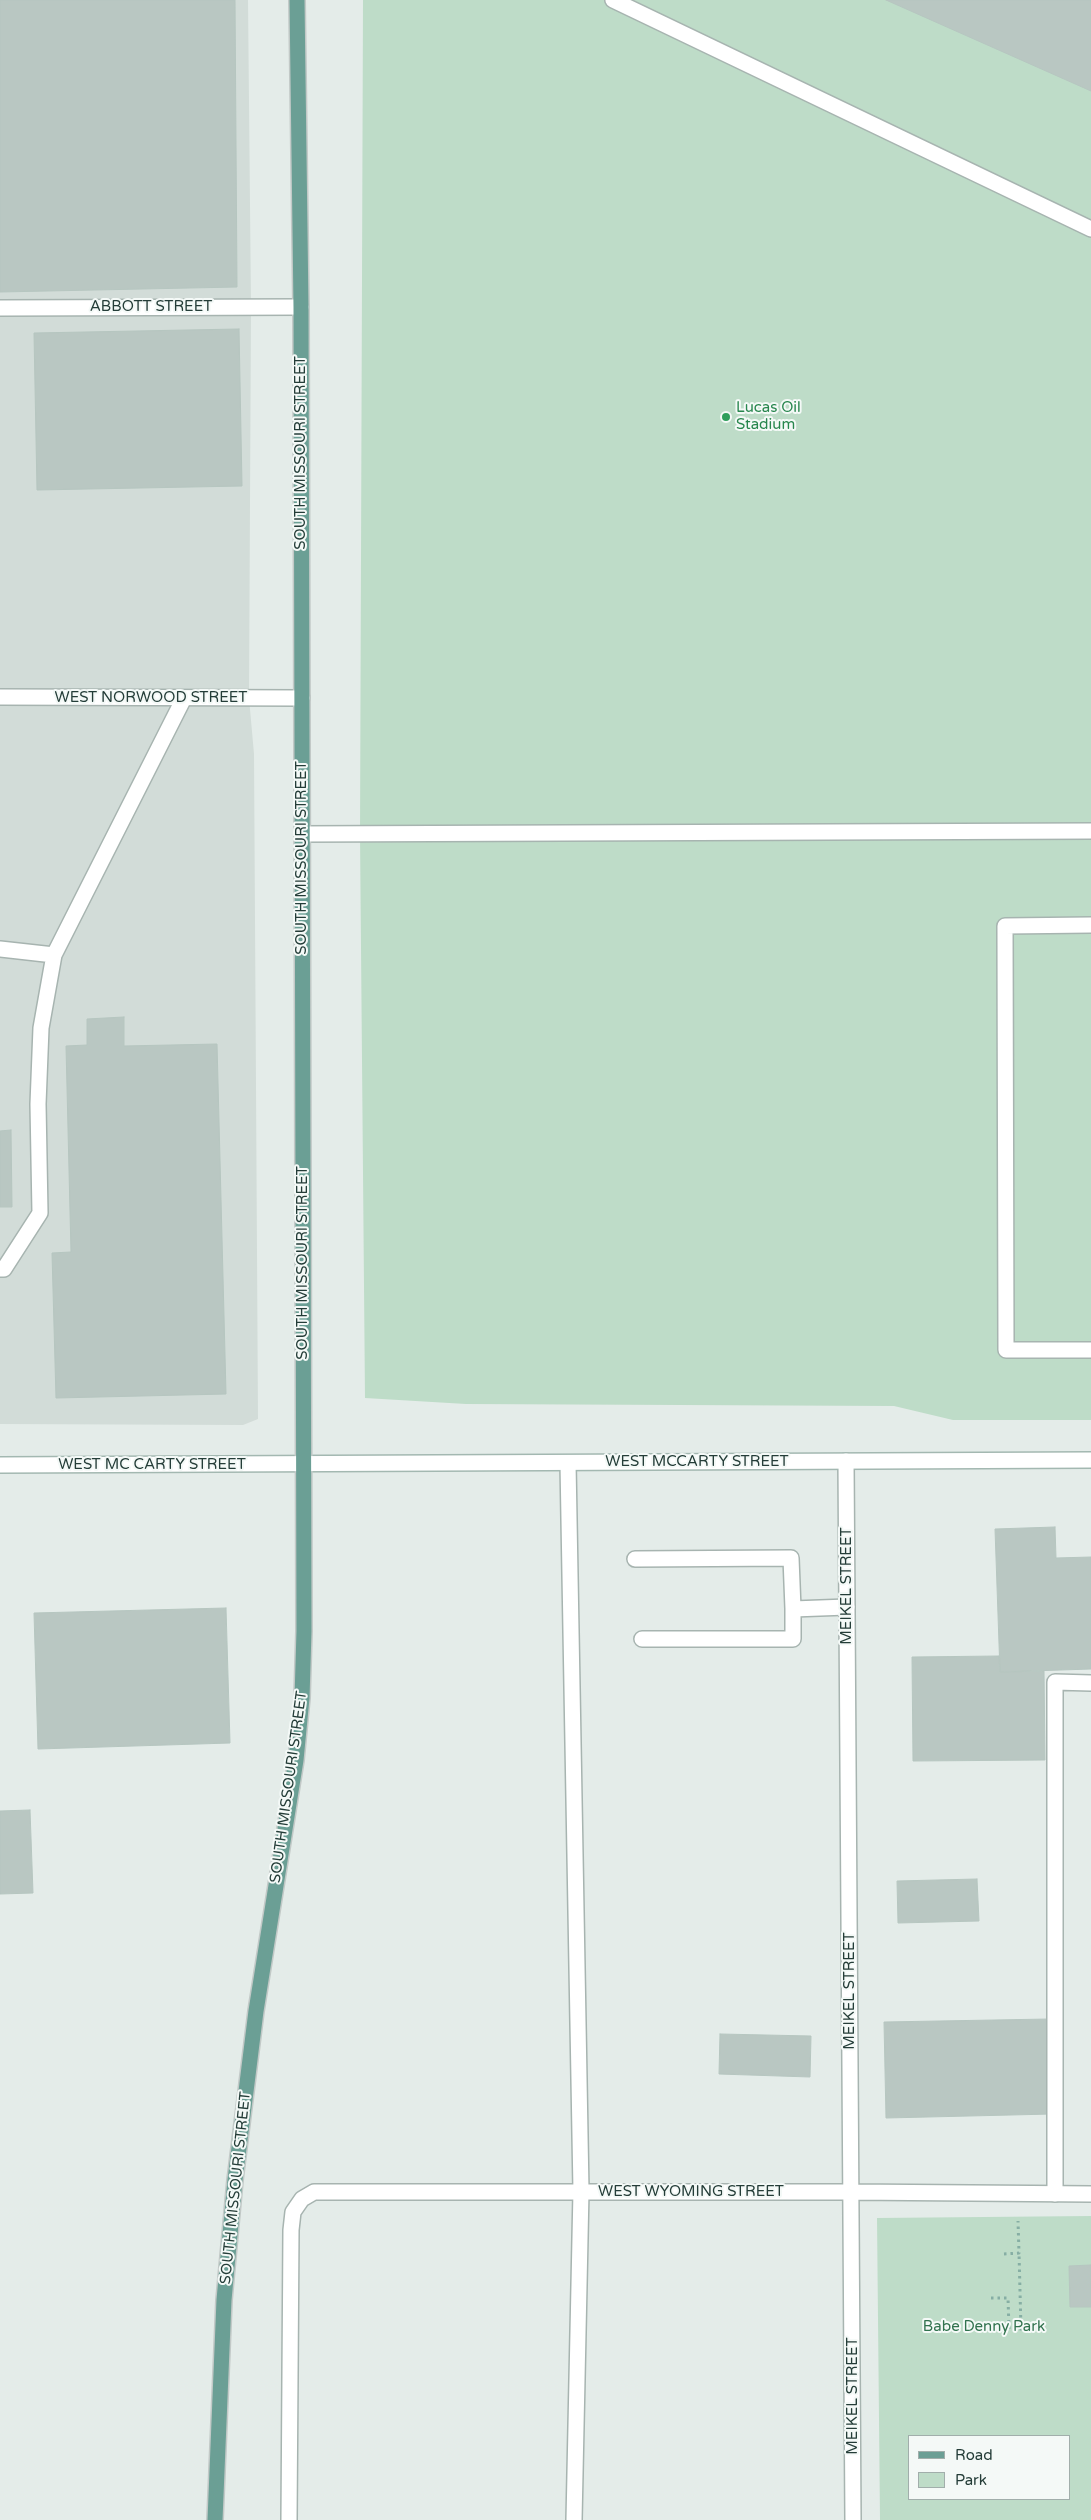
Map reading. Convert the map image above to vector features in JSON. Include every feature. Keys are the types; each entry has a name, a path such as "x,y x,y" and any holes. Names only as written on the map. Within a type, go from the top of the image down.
{"main road":[{"name":"SOUTH MISSOURI STREET","path":"214,2520 224,2300 235,2180 256,2011 296,1760 302,1698 304,1464 301,306 297,0"}],"street":[{"path":"613,0 1091,229"},
{"name":"ABBOTT STREET","path":"0,308 301,306"},
{"name":"WEST NORWOOD STREET","path":"0,697 302,698"},
{"path":"0,1269 4,1269 40,1213 38,1104 41,1028 54,954 184,698"},
{"path":"302,834 1091,830"},
{"path":"1091,925 1006,926 1006,1350 1091,1350"},
{"path":"0,949 54,954"},
{"name":"WEST MCCARTY STREET","path":"304,1464 1091,1460"},
{"name":"MEIKEL STREET","path":"846,1461 854,2520"},
{"path":"568,1463 581,2191 574,2520"},
{"name":"WEST MC CARTY STREET","path":"0,1466 304,1464"},
{"path":"634,1559 791,1558 793,1639 642,1639"},
{"path":"793,1609 847,1607"},
{"path":"1055,2194 1055,1682 1091,1683"},
{"name":"WEST WYOMING STREET","path":"289,2520 291,2230 293,2212 302,2199 314,2192 329,2190 1091,2194"}],"path":[{"path":"991,2298 1008,2298 1009,2329 1021,2329 1018,2194"},
{"path":"1004,2254 1019,2253"}],"shaded area":[{"path":"0,0 248,0 251,307 249,698 254,754 258,1419 243,1425 0,1424"}],"green space":[{"name":"Lucas Oil Stadium","path":"363,0 1091,0 1091,1420 953,1420 894,1406 466,1404 365,1398 360,834"},
{"name":"Babe Denny Park","path":"1091,2216 1091,2520 880,2520 877,2218"}],"building":[{"path":"0,0 235,0 237,287 0,292"},
{"path":"886,0 1091,0 1091,91"},
{"path":"239,329 242,486 37,490 34,333"},
{"path":"124,1017 124,1046 217,1044 226,1394 56,1398 52,1253 71,1252 66,1046 87,1045 87,1019"},
{"path":"11,1130 12,1207 0,1207 0,1131"},
{"path":"1055,1527 1056,1558 1091,1557 1091,1669 1000,1672 995,1529"},
{"path":"226,1608 230,1743 38,1749 34,1613"},
{"path":"999,1656 1000,1672 1044,1671 1045,1760 913,1761 912,1657"},
{"path":"30,1810 33,1893 0,1894 0,1811"},
{"path":"977,1879 979,1921 898,1923 897,1881"},
{"path":"1049,2019 1052,2114 886,2118 884,2022"},
{"path":"720,2034 811,2036 810,2077 719,2074"},
{"path":"1091,2265 1091,2307 1070,2307 1069,2266"}],"place":[{"name":"Lucas Oil Stadium","path":"726,417"}]}
